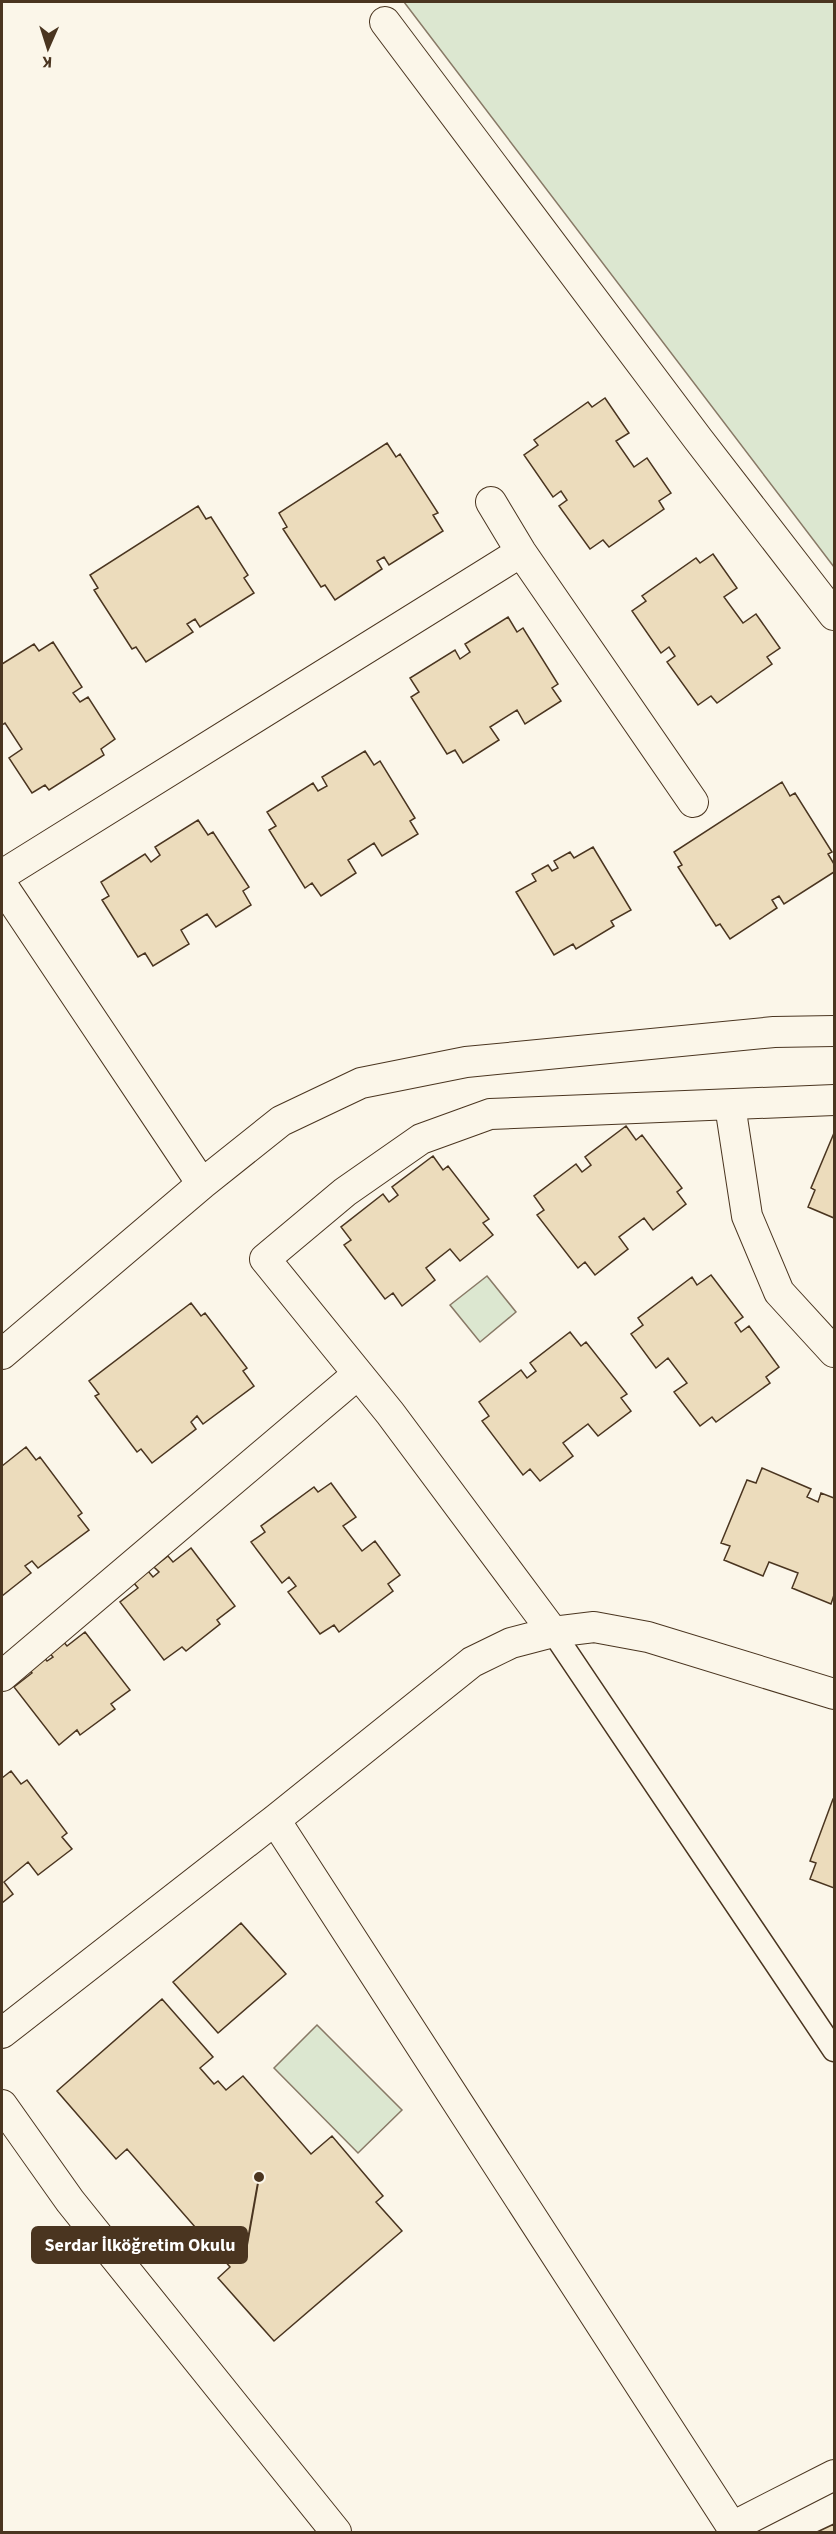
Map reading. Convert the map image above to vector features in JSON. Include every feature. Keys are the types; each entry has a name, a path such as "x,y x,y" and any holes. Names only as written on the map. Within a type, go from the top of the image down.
{"street":[{"path":"386,22 698,439 834,615"},
{"path":"491,502 521,552 693,802"},
{"path":"2,875 521,552"},
{"path":"2,885 202,1184"},
{"path":"2,1354 281,1120 361,1083 466,1062 774,1032 834,1031"},
{"path":"834,1100 490,1114 421,1139 345,1192 265,1259 358,1374 553,1632 834,2050"},
{"path":"730,1105 747,1216 779,1292 834,1352"},
{"path":"2,1676 358,1374"},
{"path":"2,2033 275,1820 472,1662 511,1643 553,1632 594,1627 648,1637 834,1694"},
{"path":"275,1820 732,2527 834,2475"},
{"path":"2,2105 70,2201 336,2532"}],"green space":[{"path":"404,2 834,2 834,567"},
{"path":"487,1276 516,1312 480,1342 450,1305"},
{"path":"317,2025 402,2110 358,2153 274,2068"}],"building":[{"path":"605,398 629,433 616,441 634,467 647,458 671,493 659,501 664,509 609,547 603,540 590,549 559,506 567,500 561,491 553,497 524,455 538,445 534,440 588,402 592,407"},
{"path":"387,443 396,457 400,454 438,513 433,515 443,531 389,565 384,557 377,561 382,569 335,600 325,585 321,587 283,529 287,527 279,513"},
{"path":"198,506 206,519 211,517 248,575 244,578 254,593 200,627 195,619 187,624 193,632 146,662 136,647 132,649 94,590 98,588 90,575"},
{"path":"713,554 737,588 724,597 743,623 756,614 780,648 767,657 772,664 717,703 711,696 698,705 667,662 675,656 669,647 661,653 632,611 646,601 642,596 696,558 700,563"},
{"path":"508,617 517,632 523,628 558,684 552,688 561,701 525,724 517,710 490,727 499,740 463,763 455,750 447,754 411,697 419,692 410,678 455,650 460,659 470,652 465,644"},
{"path":"53,642 82,687 73,693 80,702 88,697 115,739 101,749 104,755 49,790 45,785 32,793 9,758 22,749 5,723 2,725 2,664 34,644 39,651"},
{"path":"365,751 374,765 380,761 415,818 410,821 418,834 382,856 374,843 348,860 356,873 321,896 312,883 305,888 269,830 276,826 267,812 313,783 318,791 327,786 322,777"},
{"path":"782,782 790,796 795,793 832,852 828,854 834,864 834,872 784,904 779,896 772,900 777,908 730,939 720,924 716,926 678,867 682,865 674,852"},
{"path":"198,820 208,835 213,832 249,887 243,891 251,905 216,927 207,914 181,930 189,944 153,966 145,953 138,957 102,900 109,896 101,882 145,854 151,862 160,855 155,847"},
{"path":"593,847 631,910 611,921 614,926 576,949 573,944 554,955 516,892 536,881 532,874 548,865 552,871 558,868 554,861 570,852 574,858"},
{"path":"626,1126 636,1140 642,1135 682,1188 677,1192 686,1204 653,1230 644,1218 619,1237 628,1249 595,1275 585,1262 578,1268 537,1215 544,1210 534,1196 576,1164 582,1172 591,1165 585,1157"},
{"path":"834,1133 834,1218 808,1207 815,1190 811,1188"},
{"path":"433,1156 443,1170 448,1166 489,1219 483,1223 493,1235 460,1261 450,1249 426,1268 435,1280 402,1306 393,1293 385,1299 344,1245 351,1240 341,1227 383,1194 389,1202 398,1195 392,1187"},
{"path":"711,1275 743,1317 735,1323 741,1332 749,1326 779,1367 766,1377 770,1383 716,1422 712,1417 700,1426 674,1392 687,1383 668,1358 656,1368 631,1334 643,1325 638,1318 692,1277 697,1285"},
{"path":"191,1303 201,1316 205,1313 247,1368 243,1371 254,1386 203,1424 197,1416 191,1422 196,1429 152,1463 141,1449 137,1452 95,1396 99,1394 89,1381"},
{"path":"570,1332 581,1346 586,1342 627,1394 621,1398 631,1411 598,1436 588,1424 563,1443 573,1456 540,1481 530,1469 523,1475 482,1421 489,1416 479,1402 521,1370 527,1378 536,1371 530,1363"},
{"path":"26,1447 36,1460 40,1457 82,1513 78,1516 89,1530 38,1568 32,1561 25,1566 31,1573 2,1596 2,1466"},
{"path":"762,1468 811,1489 807,1497 818,1502 821,1493 834,1498 834,1595 831,1604 792,1588 798,1573 769,1562 763,1576 724,1560 730,1546 721,1543 747,1480 756,1483"},
{"path":"331,1483 356,1517 343,1526 362,1551 375,1541 400,1575 388,1584 393,1591 339,1632 334,1625 320,1634 288,1592 296,1586 289,1577 282,1583 251,1542 265,1532 261,1526 314,1487 318,1492"},
{"path":"191,1548 235,1606 217,1620 220,1624 186,1651 182,1647 164,1660 120,1602 138,1588 133,1582 148,1571 153,1577 159,1572 154,1567 168,1556 173,1562"},
{"path":"85,1632 130,1690 111,1704 115,1709 80,1735 77,1730 59,1745 14,1687 32,1673 27,1667 42,1655 47,1661 53,1657 48,1651 62,1640 67,1646"},
{"path":"11,1771 21,1784 27,1780 67,1833 62,1837 72,1849 38,1875 28,1862 4,1882 13,1894 2,1903 2,1778"},
{"path":"833,1799 834,1888 810,1879 816,1863 810,1861"},
{"path":"241,1923 286,1974 218,2033 173,1982"},
{"path":"162,1999 213,2057 200,2068 214,2084 218,2081 226,2090 243,2076 311,2154 332,2136 383,2196 376,2202 402,2231 274,2341 218,2278 230,2267 127,2149 116,2159 57,2091"},
{"path":"834,2524 834,2532 817,2532"}],"place":[{"name":"Serdar İlköğretim Okulu","path":"259,2177"}]}
